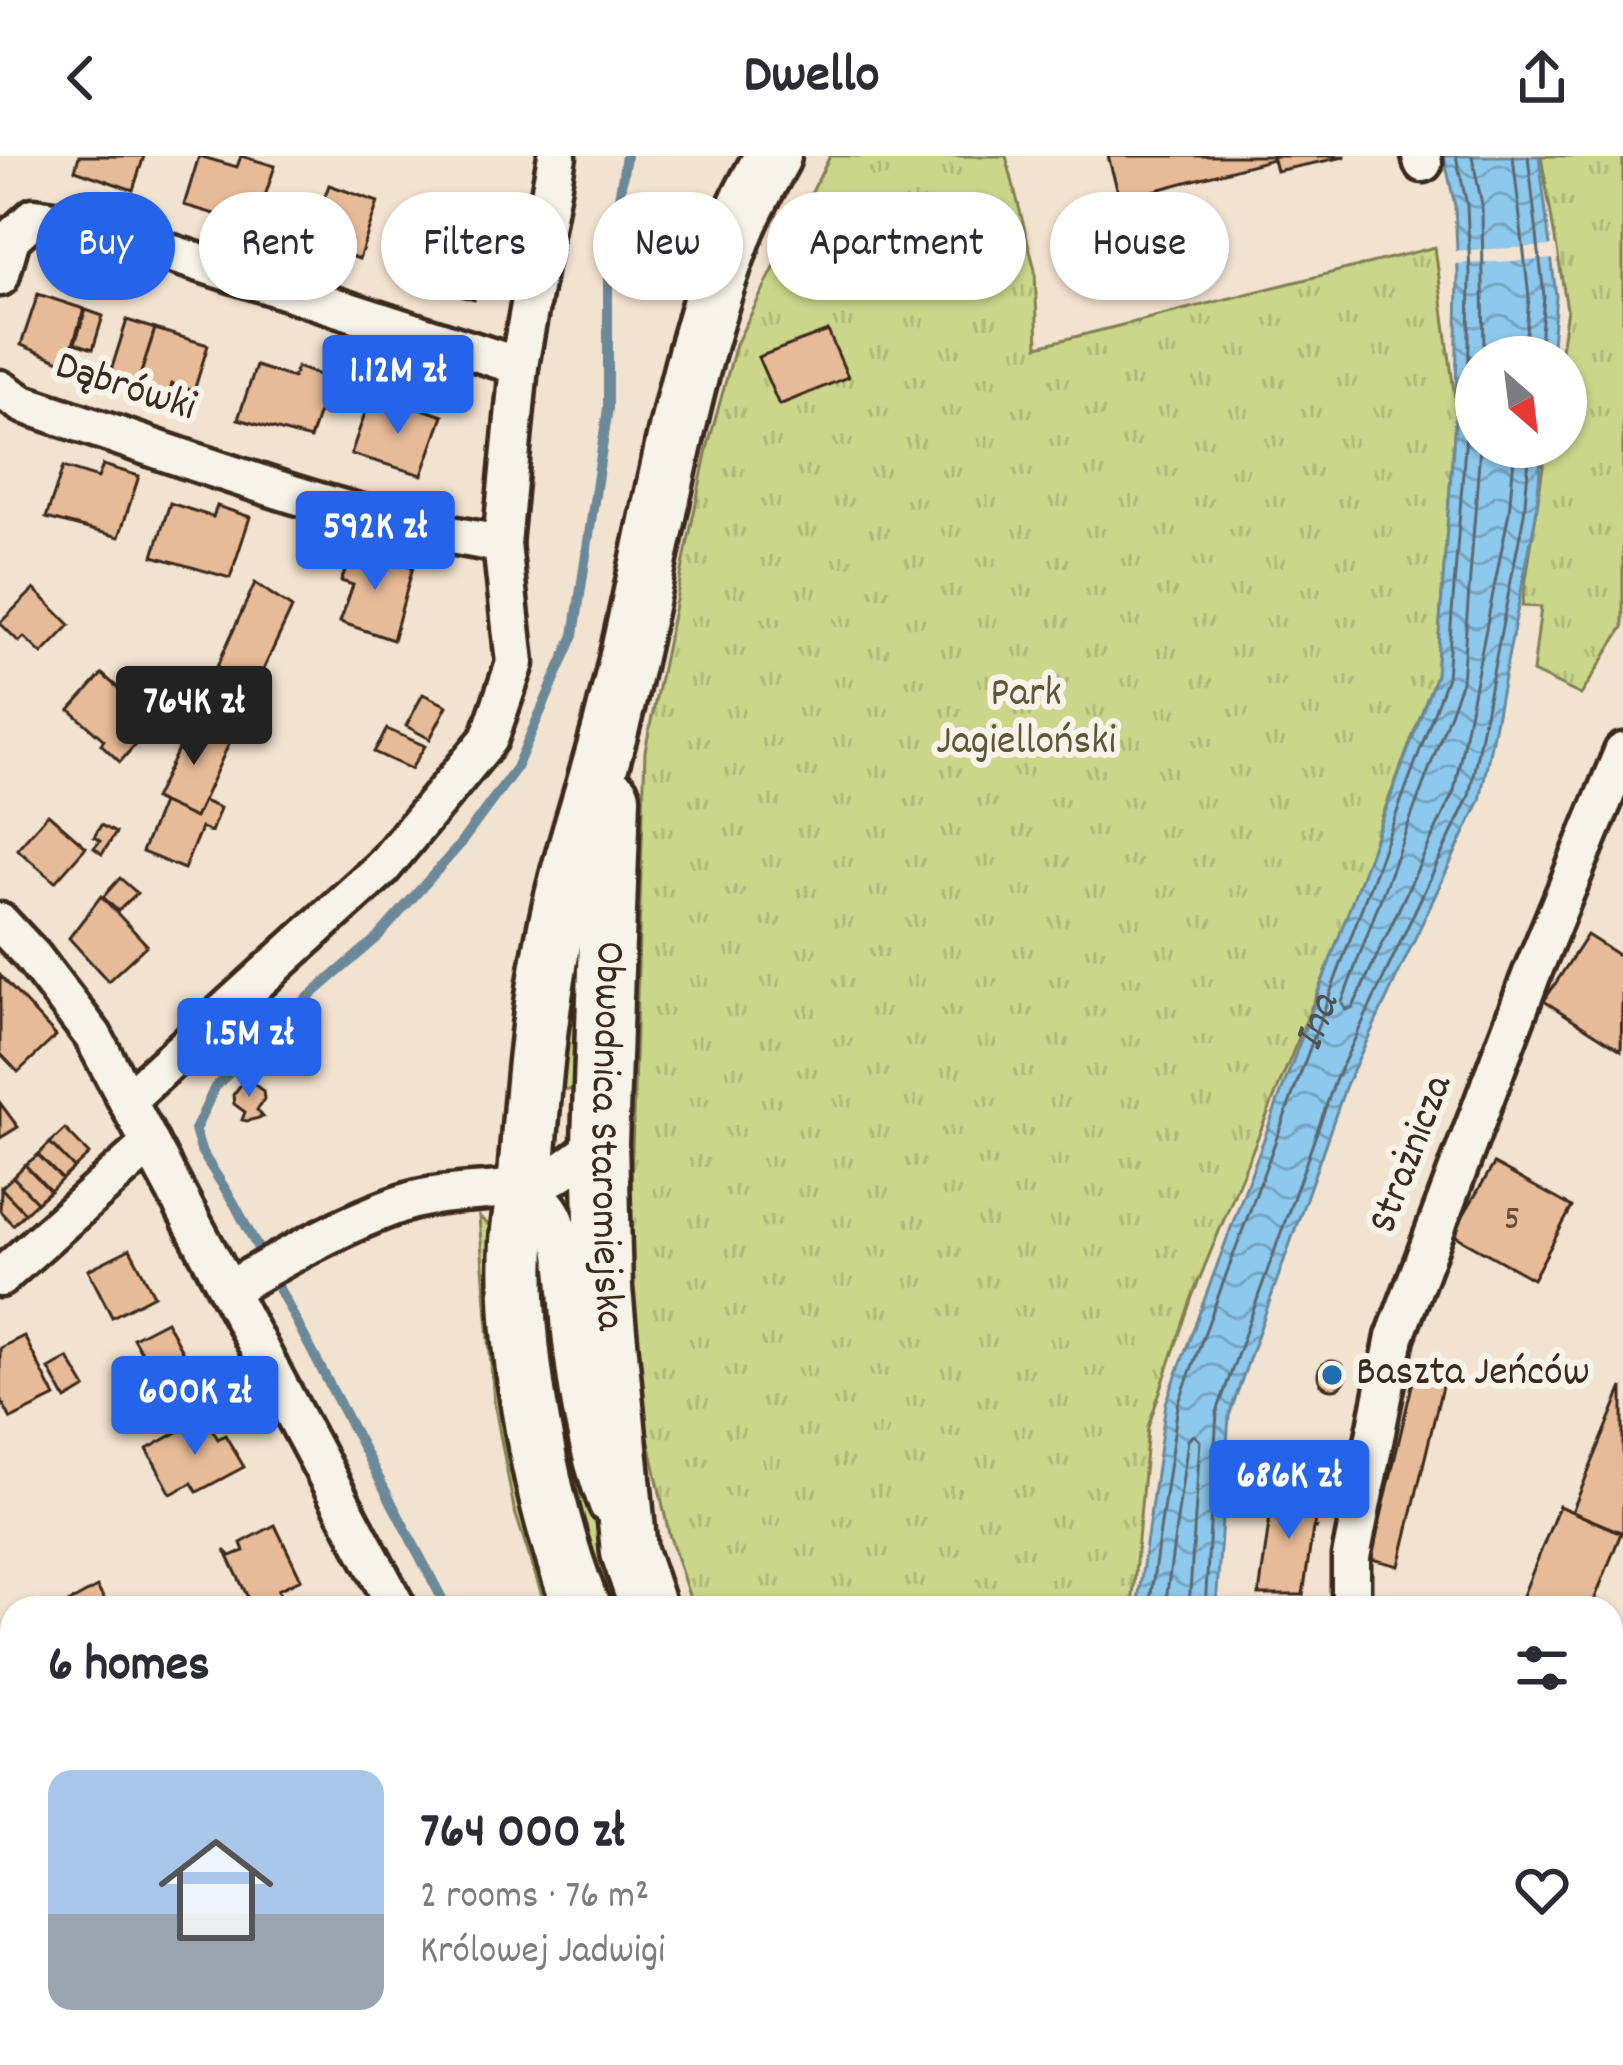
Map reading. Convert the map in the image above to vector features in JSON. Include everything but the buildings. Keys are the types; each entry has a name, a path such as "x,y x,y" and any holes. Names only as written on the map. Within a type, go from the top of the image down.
{"main road":[{"name":"Obwodnica Staromiejska","path":"578,1596 537,1442 526,1367 518,1241 532,1097 553,943 614,716 663,480 698,344 737,226 772,156"},
{"name":"Obwodnica Staromiejska","path":"614,716 600,1143 604,1289 629,1552 644,1596"}],"street":[{"path":"127,1100 382,868 489,739 515,663 502,544 519,366 557,156"},
{"path":"0,277 10,238 34,218 80,224 519,366"},
{"name":"Dąbrówki","path":"0,389 23,404 336,508 432,533 502,544"},
{"name":"Strażnicza","path":"1351,1596 1352,1557 1395,1336 1532,973 1623,752"},
{"path":"0,922 93,1036 150,1144 242,1282 392,1596"},
{"path":"242,1282 408,1202 468,1190 526,1186 551,1178 600,1143"},
{"path":"0,1278 150,1144"},
{"name":"Obwodnica Staromiejska","path":"526,1186 556,1220 574,1369 592,1455 629,1552"}],"green space":[{"name":"Park Jagielloński","path":"830,156 1006,156 1015,192 812,192"},
{"path":"1541,156 1623,156 1623,627 1581,695 1533,672 1541,607 1522,606 1543,468 1587,468 1587,336 1563,336 1567,309"},
{"name":"Park Jagielloński","path":"1026,235 1035,270 1038,346 1435,247 1455,399 1436,675 1351,911 1192,1297 1148,1427 1133,1596 689,1596 669,1534 626,1336 645,751 707,449 736,344 767,282 767,300 1026,300"},
{"path":"573,999 579,1000 574,1090 556,1089"},
{"path":"479,1217 499,1233 569,1596 542,1596 514,1509 494,1402"},
{"path":"545,1247 628,1596 606,1596 584,1519 557,1385"}],"water":[{"path":"1444,156 1539,156 1556,296 1553,336 1457,336 1455,206"},
{"name":"Ina","path":"1455,420 1455,468 1540,468 1536,515 1480,800 1346,1085 1229,1416 1217,1596 1139,1596 1166,1403 1436,675"}],"pier":[{"path":"1556,246 1558,259 1452,264 1451,251"}],"waterway":[{"path":"441,1596 234,1203 201,1151 195,1130 215,1087 289,1014 377,938 457,848 516,768 574,635 608,408 608,263 626,156"}],"place":[{"name":"Baszta Jeńców","path":"1332,1375"}]}
